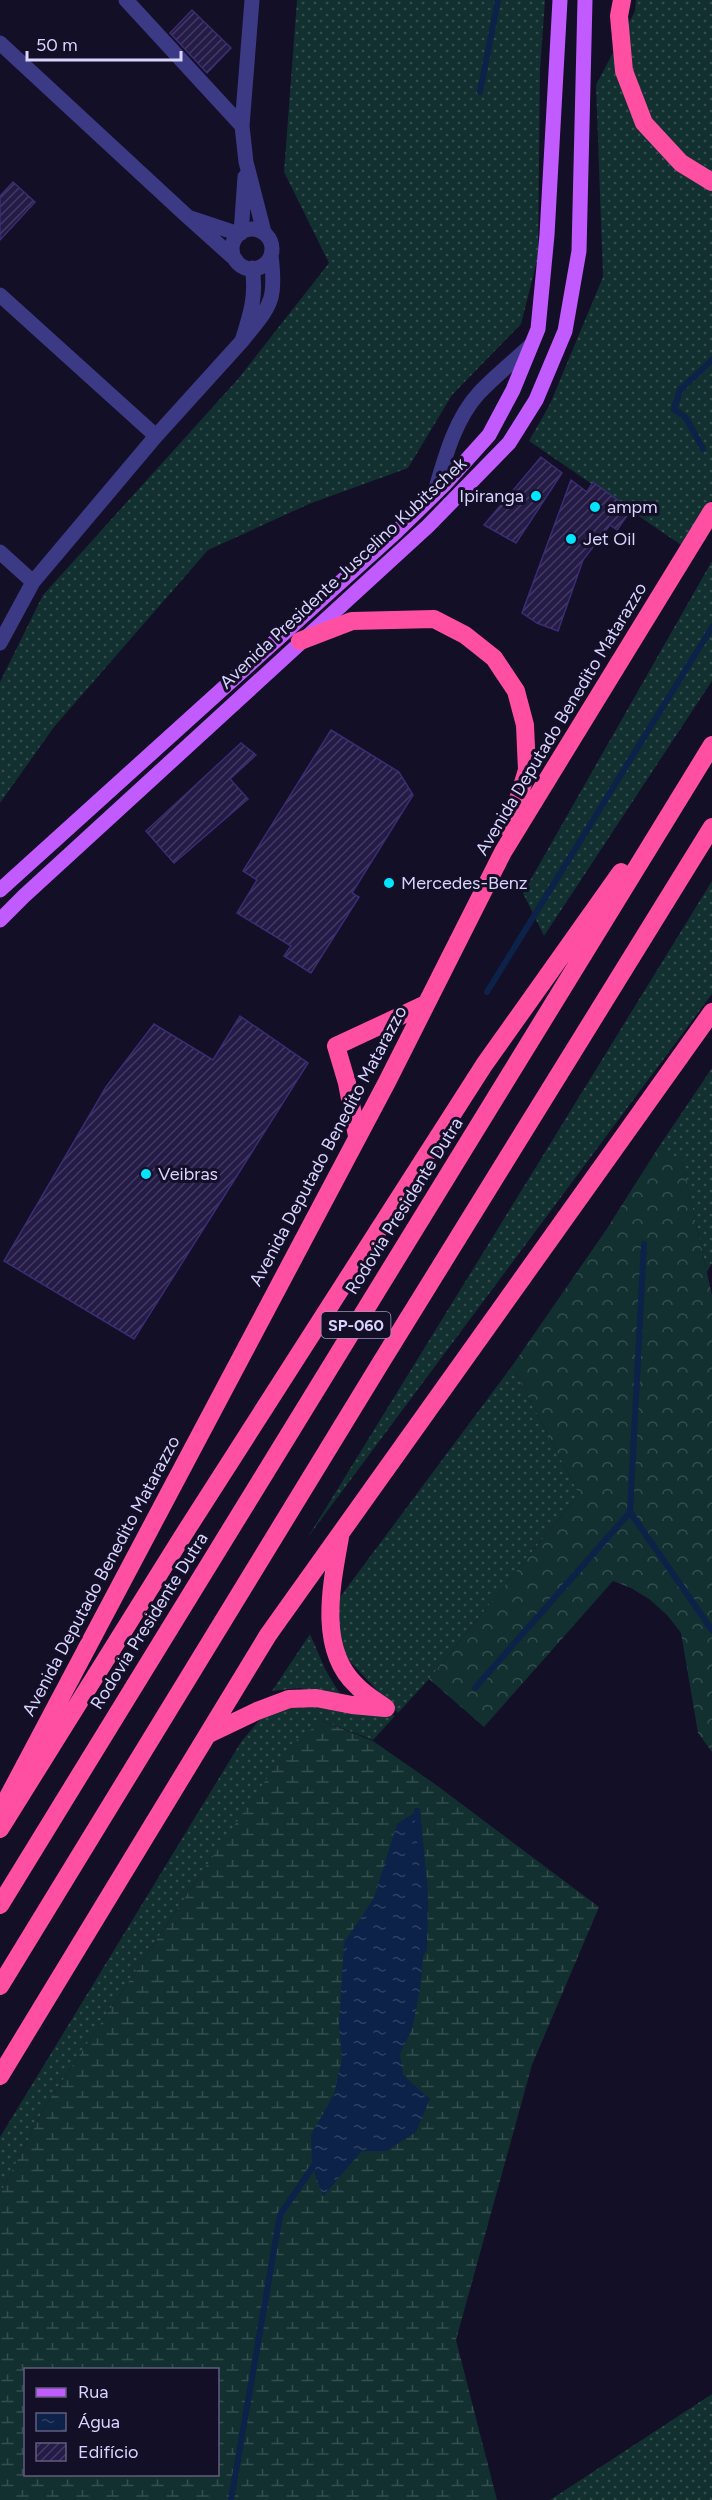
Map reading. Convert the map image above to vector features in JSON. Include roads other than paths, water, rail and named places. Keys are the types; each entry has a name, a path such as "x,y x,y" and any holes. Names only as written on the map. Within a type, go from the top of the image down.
{"highway":[{"path":"622,0 619,16 624,71 644,123 681,163 712,182"},
{"name":"Avenida Deputado Benedito Matarazzo","path":"0,1812 357,1136 503,852 712,512"},
{"path":"300,641 352,621 434,619 465,635 494,658 516,691 525,725 526,770 503,852"},
{"path":"0,1829 184,1534 484,1065 712,744"},
{"name":"Rodovia Presidente Dutra","path":"0,1905 712,744"},
{"name":"SP-060","path":"0,1986 712,827"},
{"path":"357,1136 347,1083 336,1046 426,1004"},
{"path":"0,2076 268,1635 712,1012"},
{"path":"207,1735 257,1711 289,1699 316,1698 352,1706 386,1708 355,1685 334,1647 331,1625 332,1595 340,1531"}],"main road":[{"name":"Avenida Presidente Juscelino Kubitschek","path":"0,890 396,532 434,495 489,435 513,390 538,329 547,235 560,0"},
{"name":"Avenida Presidente Juscelino Kubitschek","path":"0,920 9,909 436,518 509,443 536,400 565,331 579,251 585,0"}],"street":[{"path":"126,0 242,126"},
{"path":"0,643 33,582 156,436 268,309 274,285 272,243 264,232 246,162 242,126 252,0"},
{"path":"0,43 236,260 245,267 252,268 263,265 271,256"},
{"path":"236,260 233,243 240,233 246,162"},
{"path":"188,217 240,233 251,229 264,232"},
{"path":"242,341 253,304 255,286 252,268"},
{"path":"0,295 156,436"},
{"path":"434,495 442,466 463,416 479,393 531,345"},
{"path":"0,552 33,582"}],"water":[{"path":"417,1811 425,1893 424,1949 420,1989 412,2029 400,2054 403,2075 430,2099 416,2132 386,2151 362,2151 323,2196 312,2166 311,2135 334,2094 342,2059 339,2024 344,1943 374,1898 397,1824"}],"waterway":[{"path":"480,92 498,0"},
{"path":"703,449 686,418 674,409 680,390 712,360"},
{"path":"487,992 712,627"},
{"path":"475,1688 630,1512 644,1244"},
{"path":"630,1512 712,1630"},
{"path":"417,1811 425,1893 424,1949 419,1954"},
{"path":"231,2500 280,2215 316,2162"}],"place":[{"name":"Ipiranga","path":"536,496"},
{"name":"ampm","path":"595,507"},
{"name":"Jet Oil","path":"571,539"},
{"name":"Mercedes-Benz","path":"389,883"},
{"name":"Veibras","path":"146,1174"}]}
